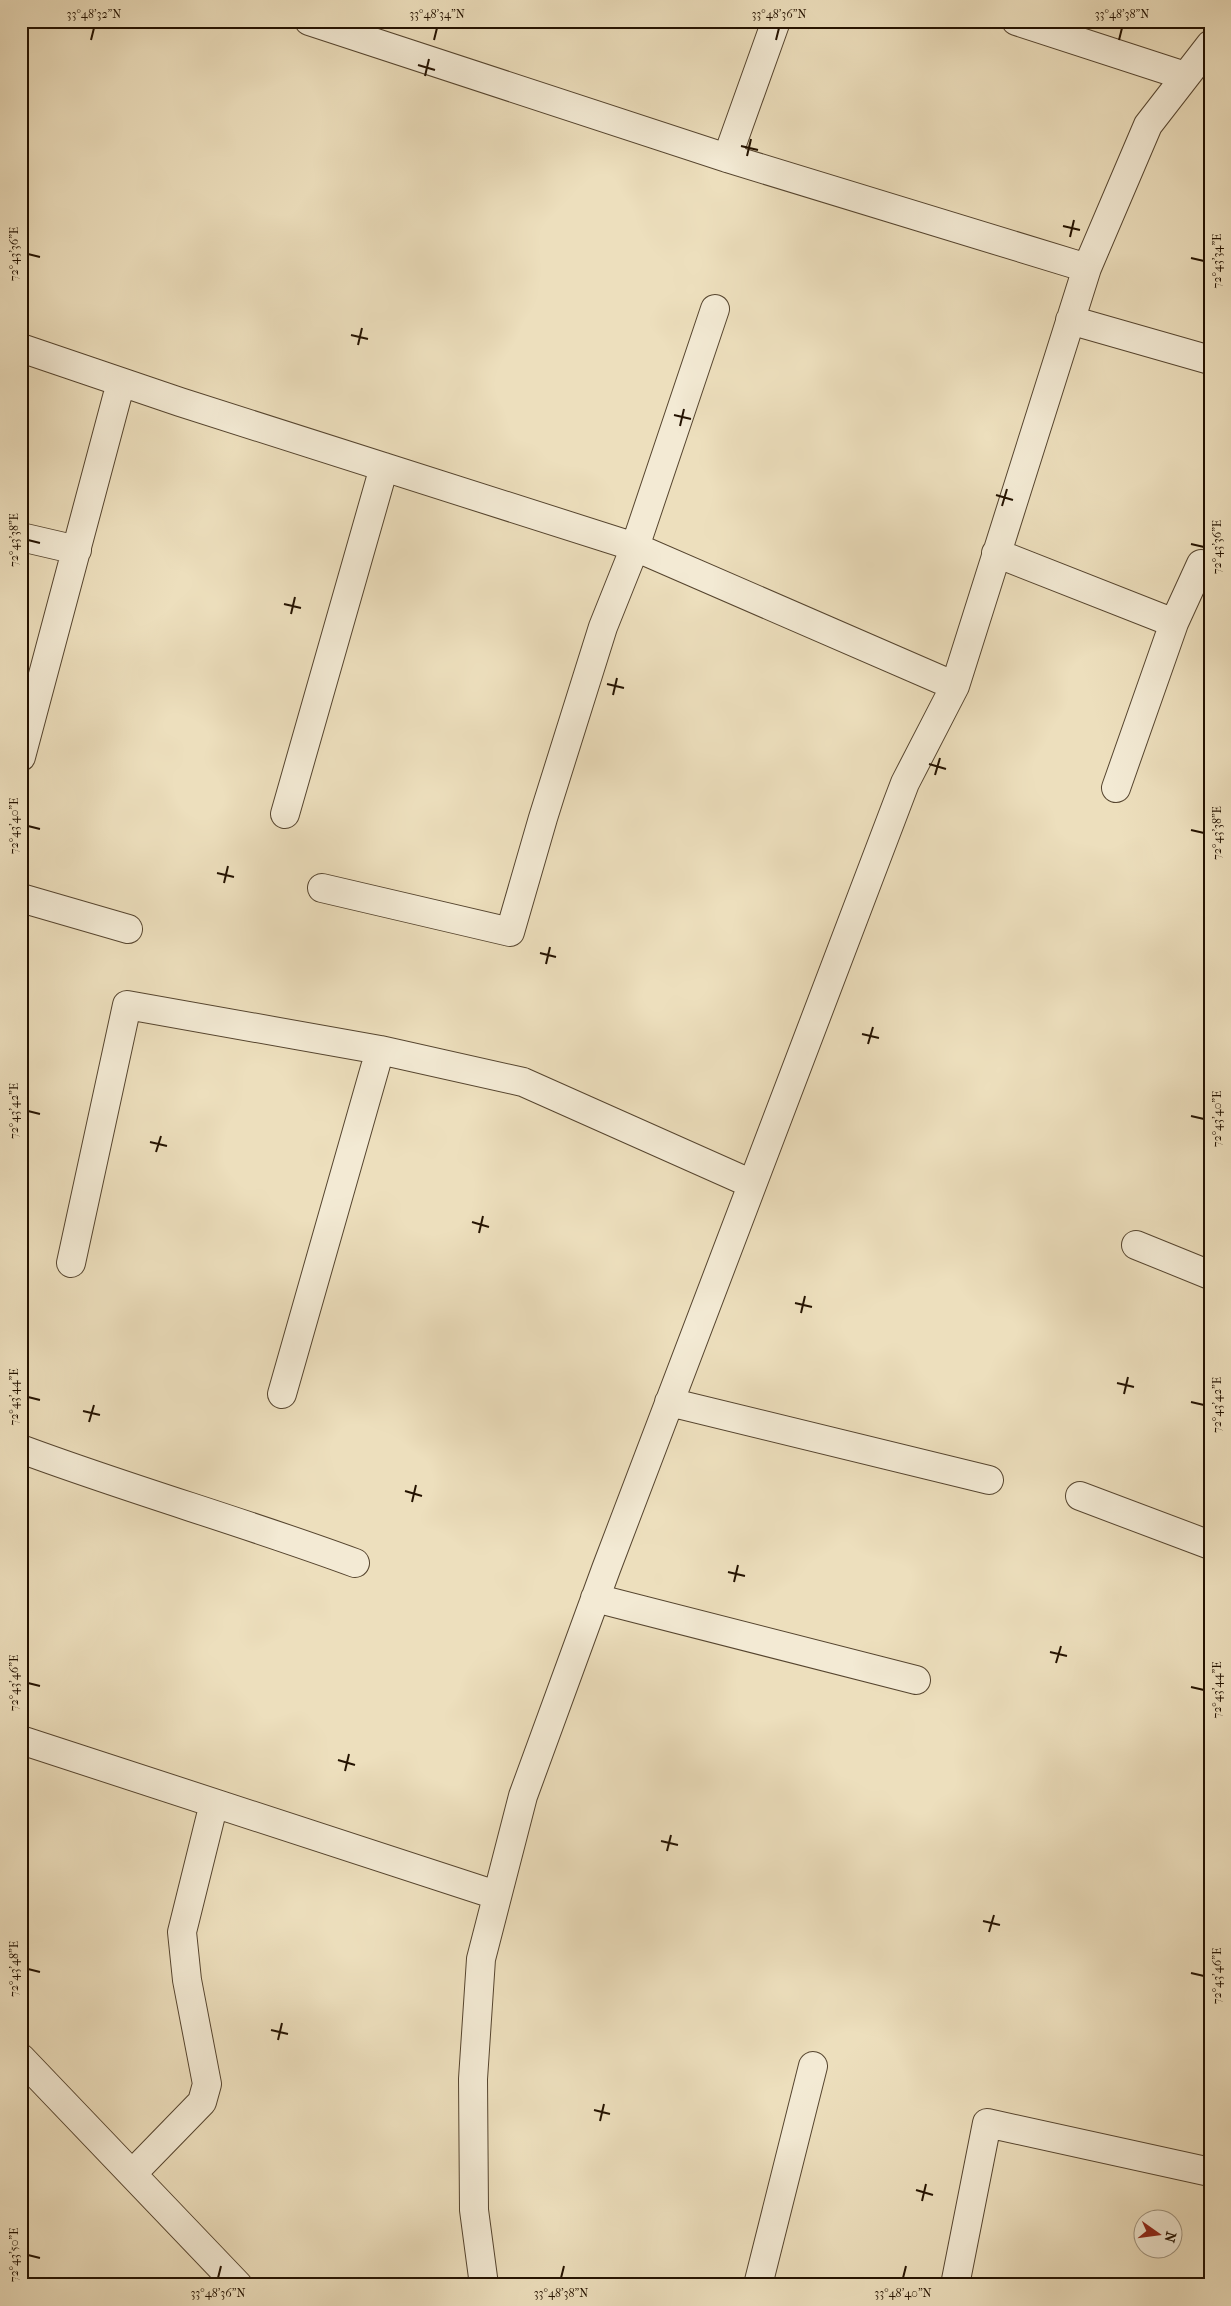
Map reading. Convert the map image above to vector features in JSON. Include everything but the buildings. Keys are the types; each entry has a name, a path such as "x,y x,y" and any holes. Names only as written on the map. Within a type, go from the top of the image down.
{"street":[{"path":"309,21 727,158 1087,268"},
{"path":"727,158 776,21"},
{"path":"1016,21 1184,76"},
{"path":"484,2285 474,2210 473,2079 481,1959 523,1796 595,1598 905,783 955,686 1087,268 1148,125 1184,76 1210,45"},
{"path":"322,888 510,932 543,818 603,627 635,547 715,309"},
{"path":"1070,320 1210,360"},
{"path":"21,348 635,547 955,686"},
{"path":"21,757 25,730 77,550 122,382"},
{"path":"286,814 384,467"},
{"path":"21,537 77,550"},
{"path":"996,553 1174,623"},
{"path":"1116,788 1174,623 1201,564"},
{"path":"21,898 128,929"},
{"path":"70,1263 128,1005 380,1050 523,1082 752,1184"},
{"path":"282,1394 380,1050"},
{"path":"1136,1246 1210,1275"},
{"path":"669,1402 988,1480"},
{"path":"21,1449 81,1471 265,1530 355,1563"},
{"path":"1080,1496 1210,1545"},
{"path":"595,1598 916,1680"},
{"path":"21,1740 496,1895"},
{"path":"132,2174 202,2102 207,2084 187,1980 182,1932 214,1804"},
{"path":"21,2058 238,2285"},
{"path":"758,2285 814,2066"},
{"path":"955,2285 987,2123 1210,2172"}]}
